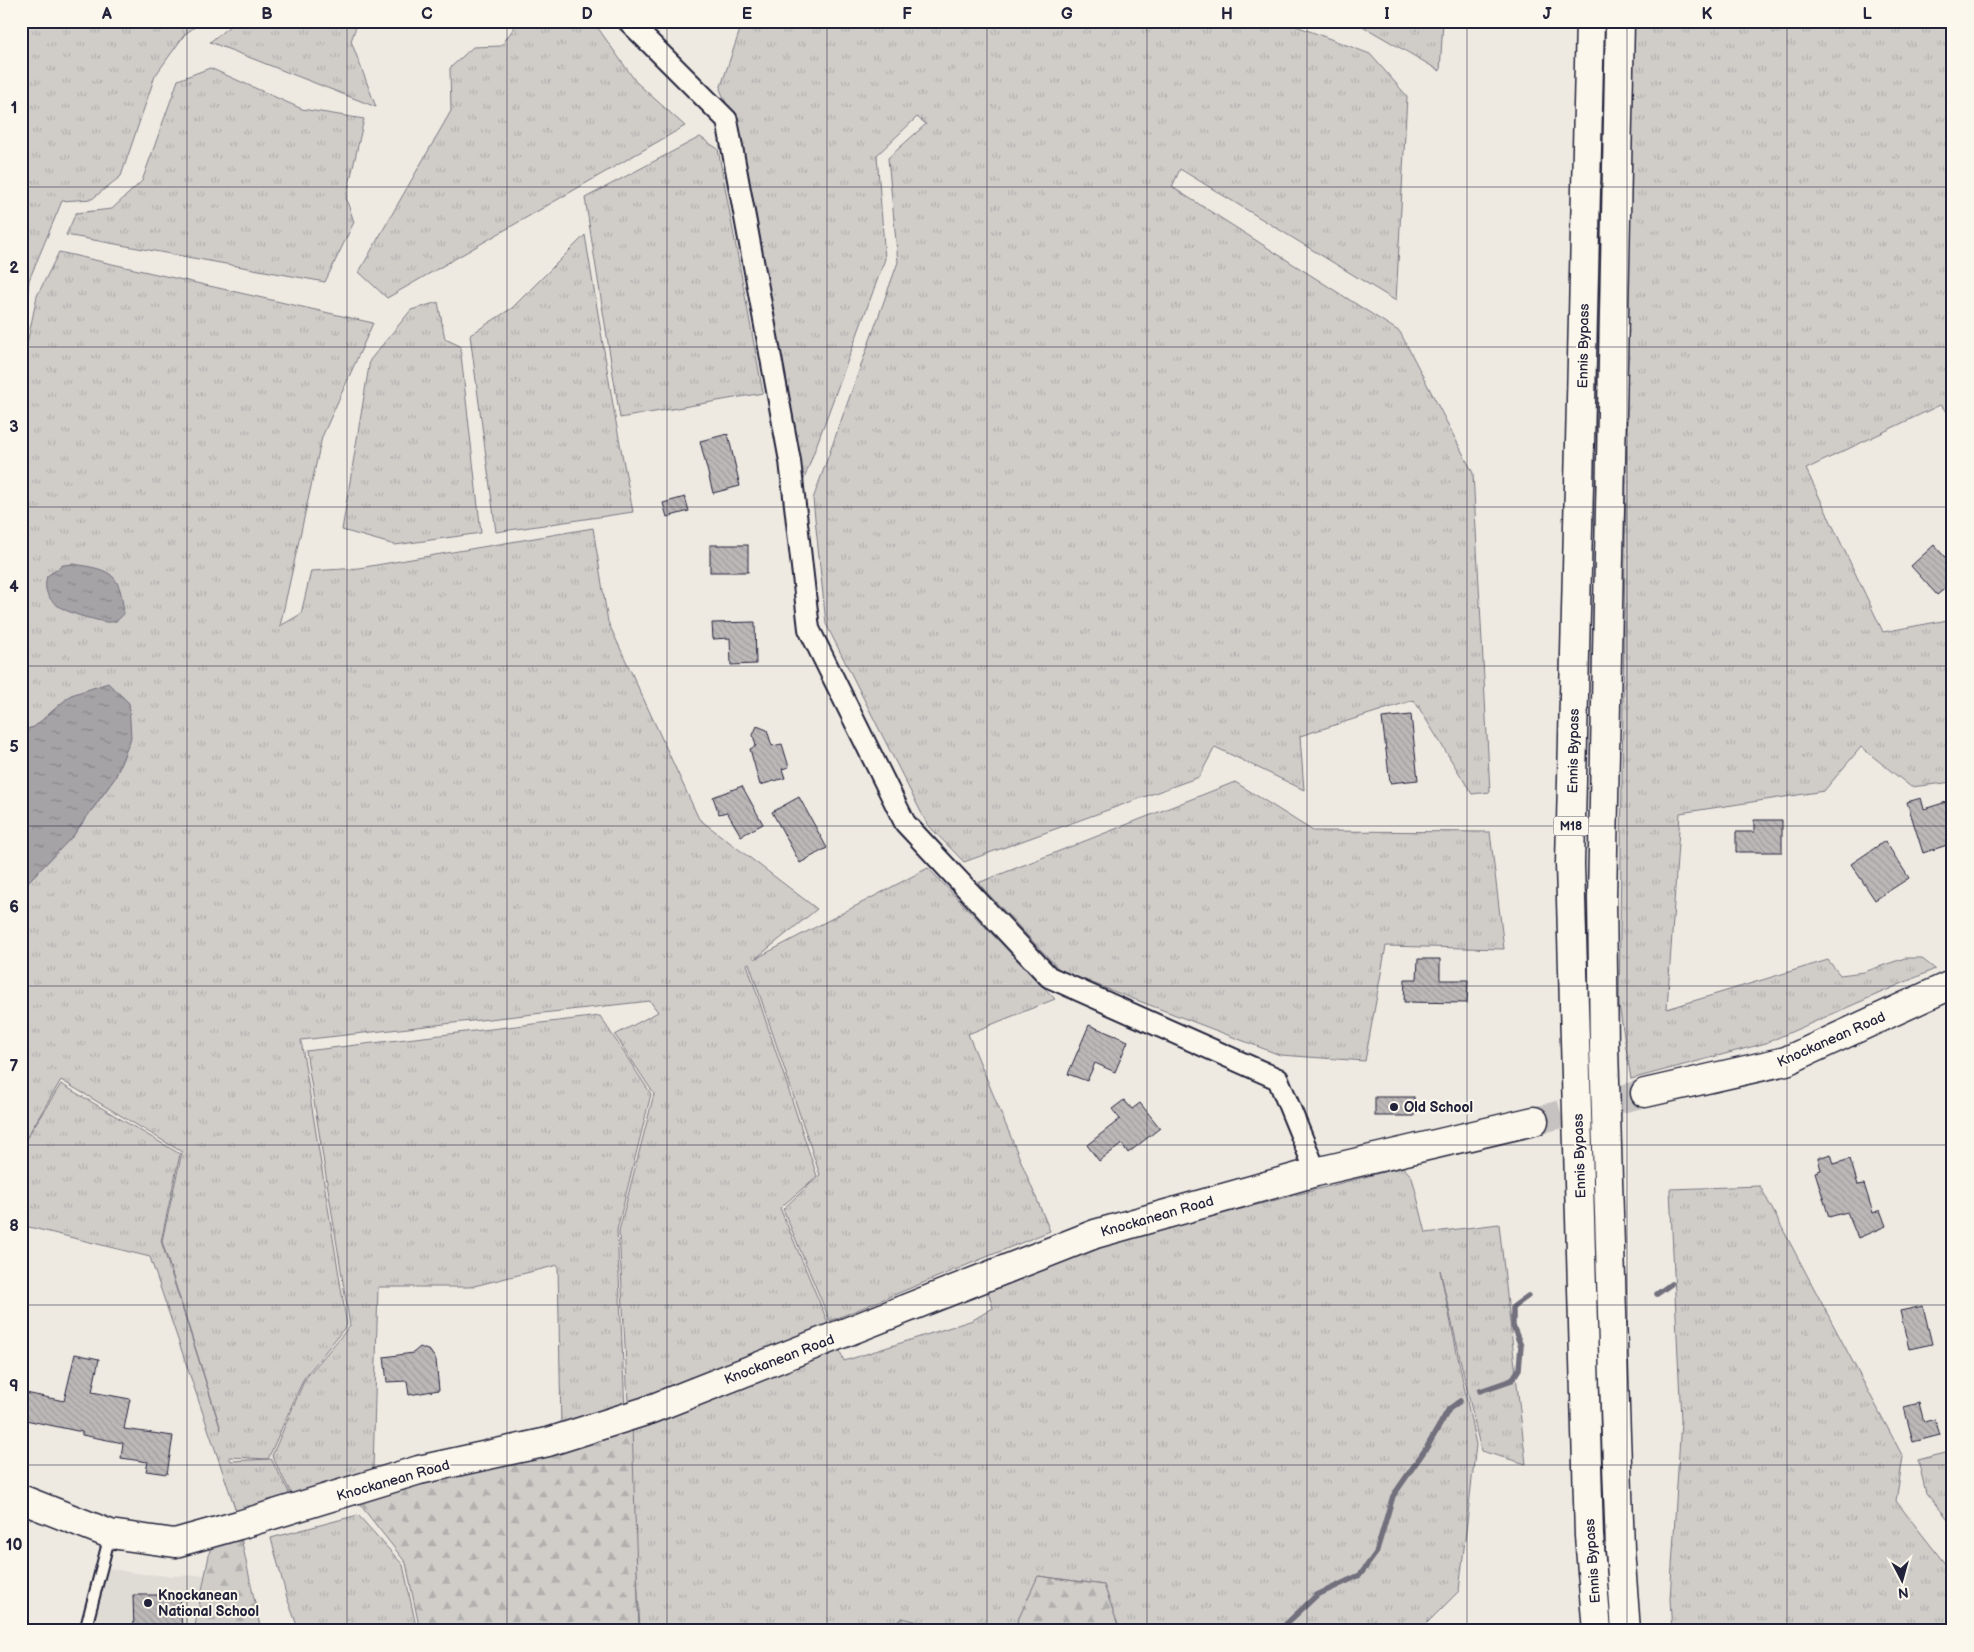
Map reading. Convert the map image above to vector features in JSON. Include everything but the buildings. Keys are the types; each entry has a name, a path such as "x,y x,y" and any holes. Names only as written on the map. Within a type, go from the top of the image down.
{"main road":[{"name":"Ennis Bypass","path":"1590,21 1570,864 1590,1536 1597,1631"},
{"name":"Ennis Bypass","path":"1620,21 1602,898 1604,1058 1615,1398 1620,1549 1626,1631"},
{"name":"Knockanean Road","path":"1645,1093 1786,1061 1953,984"},
{"name":"Knockanean Road","path":"21,1499 110,1534 175,1543 419,1470 548,1442 646,1411 1095,1234 1316,1172 1534,1121"}],"street":[{"path":"628,21 728,120 790,461 809,629 905,823 1049,977 1278,1080 1316,1172"}],"lane":[{"path":"86,1631 110,1534"}],"shaded area":[{"name":"Knockanean National School","path":"103,1567 133,1573 169,1576 205,1575 194,1631 91,1631"}],"green space":[{"path":"21,21 203,21 185,34 155,76 121,176 92,199 62,201 29,280 26,312 21,327"},
{"path":"236,21 358,21 351,41 376,107 210,42"},
{"path":"519,21 593,21 636,82 685,126 387,298 359,272 451,111 450,68 473,47 501,46"},
{"path":"743,21 1283,21 1370,54 1407,96 1396,301 1180,169 1172,187 1400,332 1473,473 1490,792 1472,794 1414,700 1300,736 1304,790 1215,747 1199,777 964,862 927,824 826,624 813,499 898,262 888,158 926,124 917,117 877,155 885,259 800,490 733,119 720,89"},
{"path":"1354,21 1443,21 1440,71"},
{"path":"1632,21 1953,21 1953,417 1940,405 1806,469 1883,632 1953,619 1953,782 1911,787 1861,747 1824,791 1680,813 1667,1009 1828,960 1840,975 1864,972 1905,958 1921,958 1935,969 1766,1043 1631,1079 1619,1005"},
{"path":"210,68 302,109 364,119 346,198 354,222 325,282 66,235 76,213 112,209 142,181 178,80"},
{"path":"700,137 718,149 763,393 620,418 585,198"},
{"path":"585,235 615,417 633,512 496,532 470,335 512,308"},
{"path":"59,252 373,323 322,437 280,626 301,614 311,571 359,568 593,528 608,622 699,819 817,909 755,959 928,868 1055,999 968,1034 1050,1231 830,1321 783,1209 820,1175 749,963 747,964 817,1176 780,1208 844,1361 973,1320 993,1308 987,1288 1099,1246 1403,1167 1412,1177 1426,1233 1499,1224 1526,1464 1481,1451 1440,1270 1476,1445 1459,1591 1419,1631 1120,1631 1104,1585 1039,1576 1013,1631 953,1631 902,1618 885,1631 640,1631 619,1231 654,1094 615,1035 658,1012 650,1001 301,1040 347,1325 304,1378 268,1459 229,1457 231,1461 271,1459 292,1498 238,1517 150,1257 21,1225 21,889 73,836 115,778 131,738 71,695 34,727 21,731 21,372 37,296","holes":["61,1080 182,1152 162,1241 221,1430 161,1241 180,1154 61,1084 24,1142"]},
{"path":"438,302 445,339 460,346 481,533 395,545 342,530 370,360 411,310"},
{"path":"1235,782 1313,831 1490,832 1504,949 1386,946 1365,1061 1280,1055 1061,971 978,883"},
{"path":"600,1016 651,1094 617,1230 625,1411 561,1428 558,1265 470,1287 378,1287 373,1470 293,1497 272,1456 305,1379 350,1326 306,1051"},
{"path":"1760,1186 1903,1457 1896,1501 1953,1574 1953,1631 1672,1631 1670,1599 1681,1420 1670,1189"},
{"path":"632,1427 639,1631 420,1631 406,1563 358,1502"},
{"path":"1953,1451 1953,1525 1926,1493 1918,1460"},
{"path":"358,1515 403,1565 417,1631 299,1631 287,1598 271,1538"},
{"path":"241,1538 261,1631 194,1631 211,1545"},
{"path":"1038,1576 1104,1585 1120,1631 1013,1631"},
{"path":"902,1618 953,1631 885,1631"}],"water":[{"path":"73,564 97,569 112,576 117,582 122,600 124,614 120,618 108,622 88,618 72,613 51,600 47,593 47,576 63,565"},
{"path":"108,683 129,703 131,738 115,778 73,836 21,889 21,731 34,727 71,695"}],"waterway":[{"path":"1657,1294 1671,1284"},
{"path":"1480,1391 1512,1380 1519,1369 1521,1346 1513,1326 1513,1307 1528,1296"},
{"path":"1275,1631 1285,1625 1317,1595 1360,1575 1376,1553 1393,1496 1427,1447 1449,1409 1460,1401"}],"tunnel":[{"path":"1534,1121 1645,1093"}],"place":[{"name":"Old School","path":"1394,1107"},
{"name":"Knockanean National School","path":"148,1603"}]}
